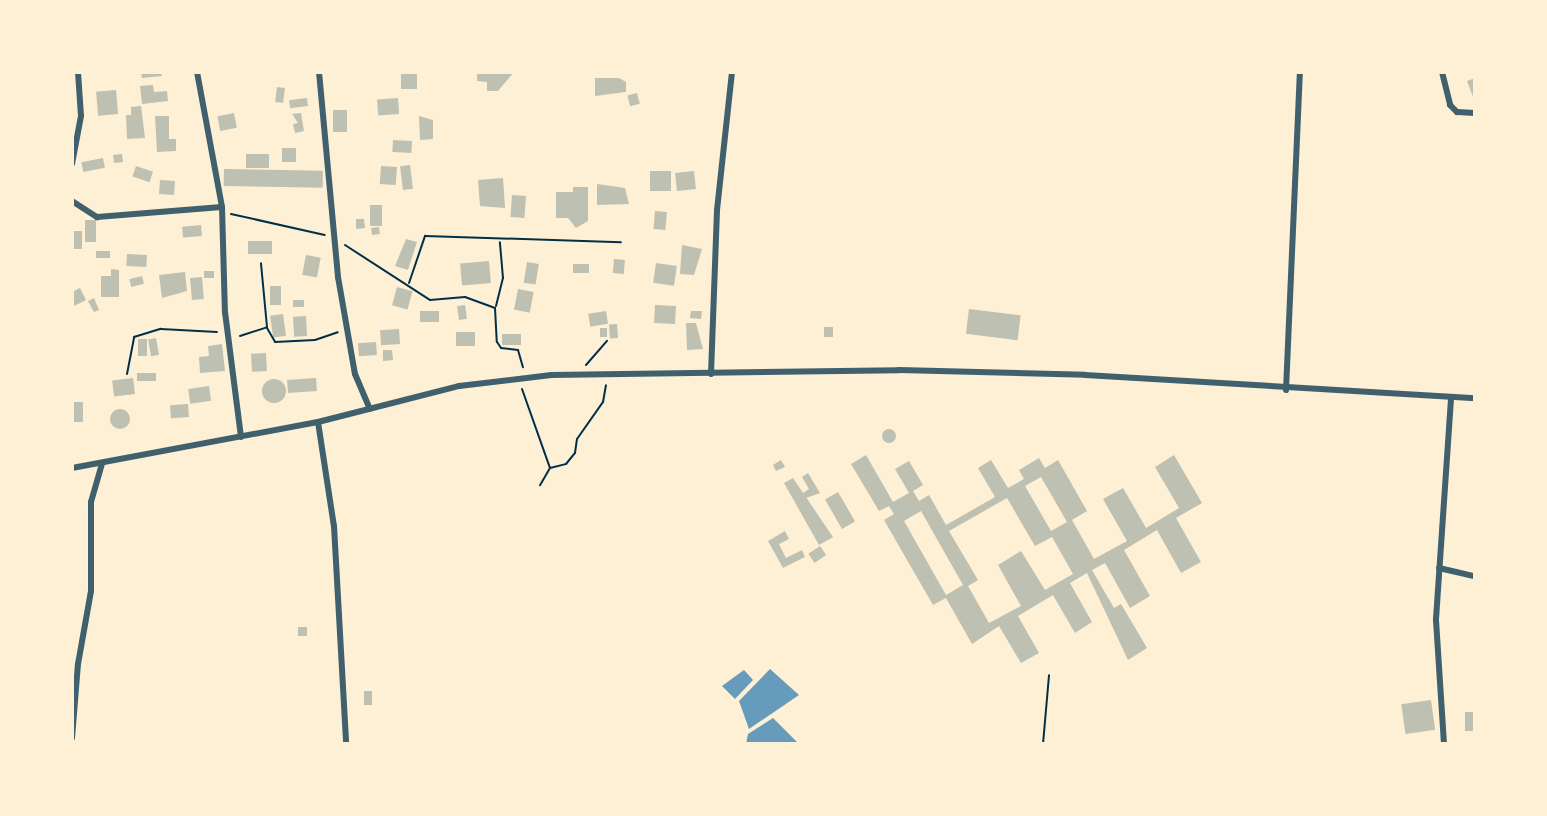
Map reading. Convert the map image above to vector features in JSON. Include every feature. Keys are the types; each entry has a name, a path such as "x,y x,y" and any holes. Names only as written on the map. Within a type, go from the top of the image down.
{"street":[{"path":"72,164 81,116 78,72"},
{"path":"197,72 222,209 227,337 241,437"},
{"path":"319,72 347,329 355,374 370,409"},
{"path":"711,374 717,210 732,72"},
{"path":"1286,390 1300,72"},
{"path":"1442,72 1450,105 1457,112 1475,113"},
{"path":"72,201 97,217 222,209"},
{"path":"72,468 318,422 521,377 608,374 1085,375 1286,390 1475,398"},
{"path":"1444,744 1436,619 1451,398"},
{"path":"318,422 334,526 346,744"},
{"path":"72,738 78,664 91,591 91,502 102,464"},
{"path":"1439,568 1475,576"}],"path":[{"path":"222,209 335,239 409,283 430,300 465,297 495,308"},
{"path":"409,283 425,236 621,242"},
{"path":"499,240 503,278 495,308 497,342 501,348 518,350 521,377 550,468"},
{"path":"261,263 267,327 275,342 315,340 347,329"},
{"path":"127,374 134,337 161,329 227,337 267,327"},
{"path":"577,375 607,341"},
{"path":"540,485 550,468 566,464 575,453 577,439 603,402 608,374"},
{"path":"1043,744 1049,675"}],"water":[{"path":"770,669 799,695 749,729 739,701"},
{"path":"744,670 753,680 735,699 722,686"},
{"path":"773,718 799,744 746,744 748,734"}],"building":[{"path":"141,72 161,72 162,76 142,78"},
{"path":"401,72 417,72 417,89 401,89"},
{"path":"477,72 514,72 498,91 487,91 487,82 477,81"},
{"path":"595,78 619,78 626,82 626,92 595,96"},
{"path":"1475,78 1475,102 1467,81"},
{"path":"153,85 154,92 167,91 168,101 142,104 140,86"},
{"path":"277,87 285,88 283,103 275,102"},
{"path":"116,90 118,114 98,116 96,92"},
{"path":"637,93 640,104 630,106 627,96"},
{"path":"307,98 308,106 290,108 289,100"},
{"path":"398,98 399,114 378,115 377,99"},
{"path":"141,106 145,138 127,139 126,115 131,115 131,107"},
{"path":"333,110 347,110 347,132 333,132"},
{"path":"234,113 237,128 220,131 217,116"},
{"path":"301,113 304,131 295,133 293,124 298,123 292,114"},
{"path":"155,116 169,116 169,139 176,139 176,151 157,152"},
{"path":"419,116 433,120 433,139 420,140"},
{"path":"393,140 412,141 411,153 392,152"},
{"path":"282,148 296,148 296,162 282,162"},
{"path":"122,154 123,162 114,163 113,155"},
{"path":"246,154 269,154 269,168 246,168"},
{"path":"103,158 105,168 83,172 81,162"},
{"path":"410,165 413,189 403,190 400,166"},
{"path":"136,166 153,172 149,182 132,176"},
{"path":"381,166 397,167 396,185 380,184"},
{"path":"224,169 323,171 323,188 224,186"},
{"path":"650,171 671,171 671,191 650,191"},
{"path":"694,171 696,189 677,191 675,173"},
{"path":"503,178 505,208 480,206 478,180"},
{"path":"160,180 175,181 174,195 159,194"},
{"path":"597,184 625,188 629,204 597,205"},
{"path":"573,187 588,187 588,221 576,228 568,218 556,218 556,192 573,192"},
{"path":"512,195 526,196 524,218 510,217"},
{"path":"370,205 382,205 382,226 370,226"},
{"path":"655,211 667,212 665,230 653,229"},
{"path":"356,219 364,219 365,228 356,229"},
{"path":"85,220 96,220 96,242 85,242"},
{"path":"201,225 202,236 183,238 182,227"},
{"path":"379,227 380,234 372,235 371,228"},
{"path":"72,231 82,231 82,249 72,249"},
{"path":"406,239 417,242 408,270 395,266"},
{"path":"248,241 272,241 272,254 248,254"},
{"path":"682,245 702,249 694,275 680,274"},
{"path":"96,251 110,251 110,258 96,258"},
{"path":"127,254 147,255 146,267 126,266"},
{"path":"306,255 321,258 317,277 302,275"},
{"path":"614,259 625,260 624,274 613,273"},
{"path":"489,261 491,283 462,285 460,264"},
{"path":"527,262 539,264 536,285 524,283"},
{"path":"656,263 677,266 674,286 653,283"},
{"path":"573,264 589,264 589,273 573,273"},
{"path":"111,269 119,270 119,297 101,297 101,276 111,276"},
{"path":"204,271 214,271 214,278 204,278"},
{"path":"185,272 187,291 162,298 159,275"},
{"path":"142,276 144,284 131,287 129,279"},
{"path":"202,277 204,299 192,300 190,278"},
{"path":"270,286 281,286 281,305 270,305"},
{"path":"397,287 412,291 408,309 392,305"},
{"path":"80,288 86,300 72,307 72,292"},
{"path":"518,289 534,292 530,313 514,310"},
{"path":"94,298 99,310 94,312 88,301"},
{"path":"293,300 304,300 304,307 293,307"},
{"path":"465,305 467,319 459,320 457,306"},
{"path":"655,305 676,306 675,324 654,323"},
{"path":"969,309 1021,315 1018,340 966,334"},
{"path":"420,311 439,311 439,322 420,322"},
{"path":"606,311 608,324 590,327 588,314"},
{"path":"691,311 702,311 701,319 690,318"},
{"path":"283,314 286,336 273,338 270,316"},
{"path":"306,316 307,336 294,337 293,317"},
{"path":"686,323 696,323 703,349 687,350"},
{"path":"617,324 618,338 610,339 609,325"},
{"path":"824,327 833,327 833,337 824,337"},
{"path":"600,328 607,328 607,337 600,337"},
{"path":"399,329 400,344 381,345 380,330"},
{"path":"456,332 475,332 475,346 456,346"},
{"path":"502,334 521,334 521,345 502,345"},
{"path":"156,338 159,355 151,356 148,339"},
{"path":"138,339 147,339 147,356 138,356"},
{"path":"376,342 377,355 359,356 358,343"},
{"path":"222,344 225,371 200,373 199,357 209,356 208,346"},
{"path":"383,350 392,350 393,360 383,361"},
{"path":"266,353 267,371 252,372 251,354"},
{"path":"137,373 156,373 156,381 137,381"},
{"path":"133,378 135,394 114,396 112,381"},
{"path":"316,378 317,391 288,393 287,380"},
{"path":"274,379 282,383 286,391 282,399 274,403 266,399 262,391 266,383"},
{"path":"209,386 211,401 190,404 188,389"},
{"path":"73,402 83,402 83,422 73,422"},
{"path":"188,404 189,417 171,418 170,405"},
{"path":"120,409 127,412 130,419 127,426 120,429 113,426 110,419 113,412"},
{"path":"889,429 896,436 889,443 882,436"},
{"path":"866,455 893,502 909,493 895,469 909,461 923,485 913,491 919,501 929,495 946,525 995,497 978,468 991,460 1008,488 1024,479 1019,470 1039,458 1045,468 1058,460 1087,511 1072,520 1094,559 1127,541 1103,499 1123,488 1146,528 1179,508 1155,467 1174,455 1202,503 1176,518 1201,562 1181,573 1157,530 1124,550 1150,596 1130,608 1105,563 1092,570 1114,608 1121,604 1147,648 1128,660 1087,573 1070,583 1092,622 1075,633 1053,595 1018,616 1039,653 1021,663 999,626 972,644 946,598 933,605 884,520 894,514 889,506 879,511 851,464","holes":["1041,477 1067,522 1051,531 1025,486","1007,498 1035,546 1052,537 1073,574 1045,590 1021,551 998,565 1021,606 989,623 968,586 978,580 949,531","921,511 963,585 946,595 904,521"]},
{"path":"781,460 785,467 776,471 773,465"},
{"path":"808,473 820,493 806,498 803,493 809,489 802,477"},
{"path":"793,478 833,537 819,545 784,483"},
{"path":"838,492 855,521 842,529 825,500"},
{"path":"785,531 789,539 779,544 786,558 802,550 805,557 783,568 768,541"},
{"path":"820,546 826,555 815,563 808,554"},
{"path":"298,627 307,627 307,636 298,636"},
{"path":"364,691 372,691 372,705 364,705"},
{"path":"1431,700 1435,730 1405,734 1401,704"},
{"path":"1465,712 1475,712 1475,731 1465,731"}]}
